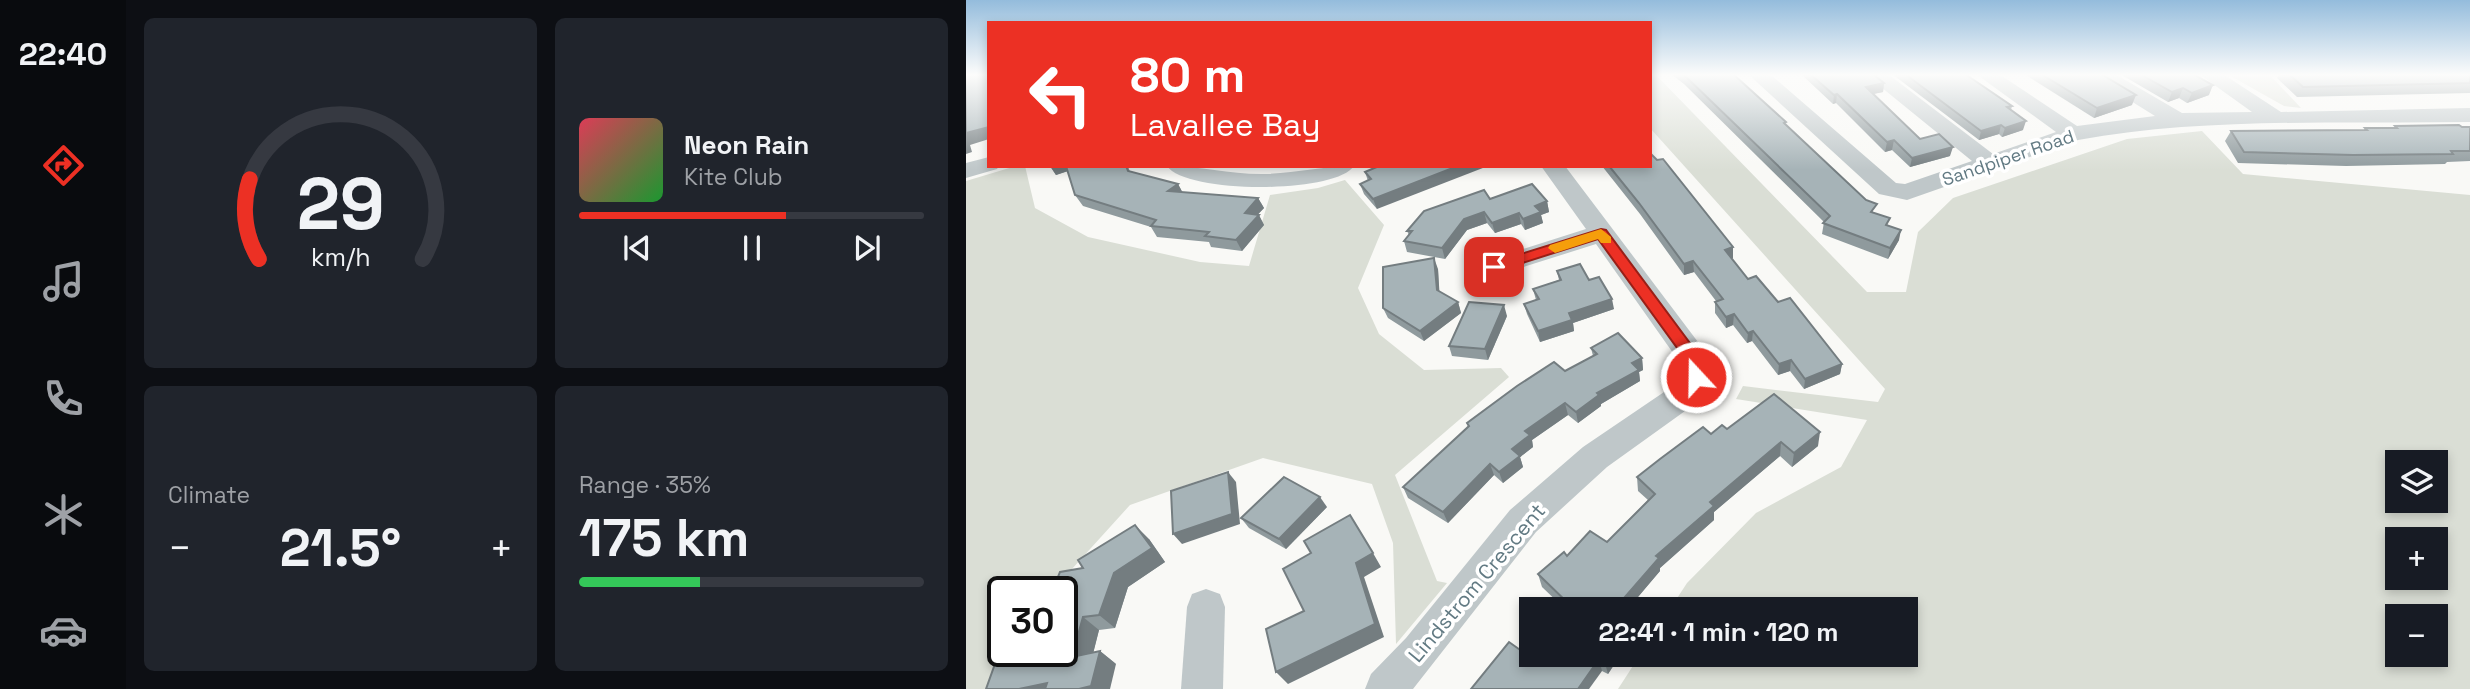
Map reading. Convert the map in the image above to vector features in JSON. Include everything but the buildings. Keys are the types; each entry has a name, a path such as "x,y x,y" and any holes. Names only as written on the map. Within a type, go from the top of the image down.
{"street":[{"name":"Sandpiper Road","path":"1794,106 1888,189 1907,192 2073,134 2178,120 2470,115"},
{"path":"1916,106 1991,164"},
{"path":"2033,106 2073,134"},
{"path":"2155,106 2178,120"},
{"path":"2258,106 2274,117"},
{"path":"966,171 987,165"},
{"path":"1187,168 1240,181 1271,181 1302,178 1335,168"},
{"name":"Lindstrom Crescent","path":"1386,689 1420,652 1523,522 1595,457 1681,397 1696,377 1693,358 1554,168"},
{"path":"1494,267 1601,233"},
{"path":"1202,689 1206,607"}],"shaded area":[{"path":"1652,106 1686,106 1867,292 1906,292 1918,232 1953,198 2127,139 2202,131 2243,174 2470,195 2470,689 1618,689 1632,667 1918,667 1918,597 1678,597 1687,583 1756,513 1841,467 1867,420 1736,399 1743,386 1878,402 1885,389 1652,130"},
{"path":"1009,168 1025,168 1035,208 1088,237 1200,262 1249,266 1270,195 1318,188 1345,180 1384,225 1358,288 1379,334 1424,370 1501,368 1509,377 1395,475 1437,581 1447,583 1396,644 1393,543 1372,484 1263,458 1130,505 1066,576 987,576 987,667 997,667 988,689 966,689 966,181"}],"slow traffic":[{"path":"1555,248 1601,233 1606,240"}],"route":[{"path":"1494,267 1601,233 1693,358 1696,377"}]}
